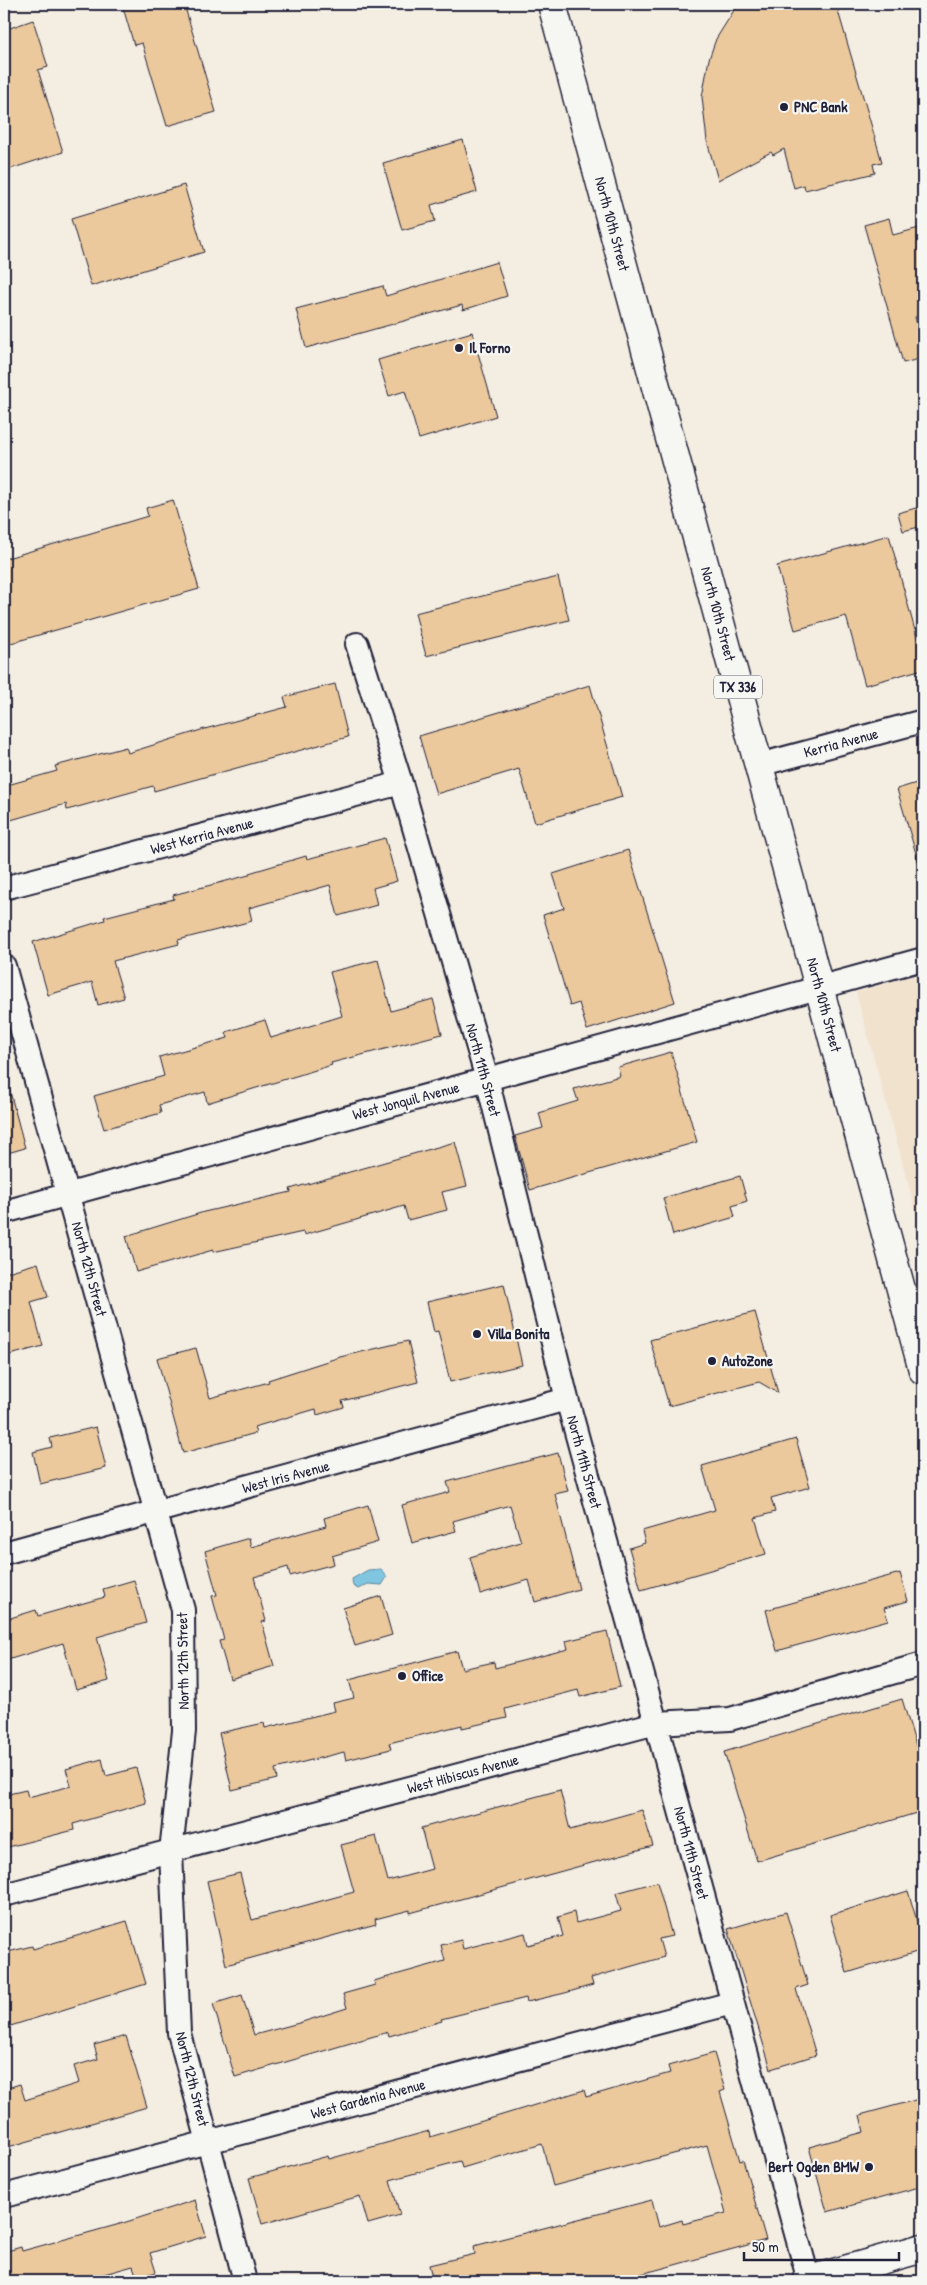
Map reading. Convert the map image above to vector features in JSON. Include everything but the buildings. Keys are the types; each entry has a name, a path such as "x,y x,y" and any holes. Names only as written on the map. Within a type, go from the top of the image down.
{"main road":[{"name":"North 10th Street","path":"552,4 923,1370"},
{"path":"808,2281 923,2248"}],"street":[{"name":"North 11th Street","path":"357,644 401,783 487,1079 567,1399 808,2281"},
{"name":"Kerria Avenue","path":"759,765 923,721"},
{"name":"West Kerria Avenue","path":"4,888 401,783"},
{"name":"West Jonquil Avenue","path":"4,1212 923,959"},
{"name":"North 12th Street","path":"4,966 183,1610 184,1731 171,1852 179,2033 245,2281"},
{"name":"West Iris Avenue","path":"4,1553 567,1399"},
{"name":"West Hibiscus Avenue","path":"4,1895 656,1723 730,1719 923,1664"},
{"name":"West Gardenia Avenue","path":"4,2196 732,2003"}],"shaded area":[{"path":"923,973 923,1238 856,992"}],"water":[{"path":"381,1569 387,1577 382,1585 368,1584 358,1589 353,1586 352,1579 368,1570"}],"place":[{"name":"PNC Bank","path":"784,107"},
{"name":"Il Forno","path":"459,348"},
{"name":"Villa Bonita","path":"477,1334"},
{"name":"AutoZone","path":"712,1361"},
{"name":"Office","path":"402,1676"},
{"name":"Bert Ogden BMW","path":"869,2167"}]}
